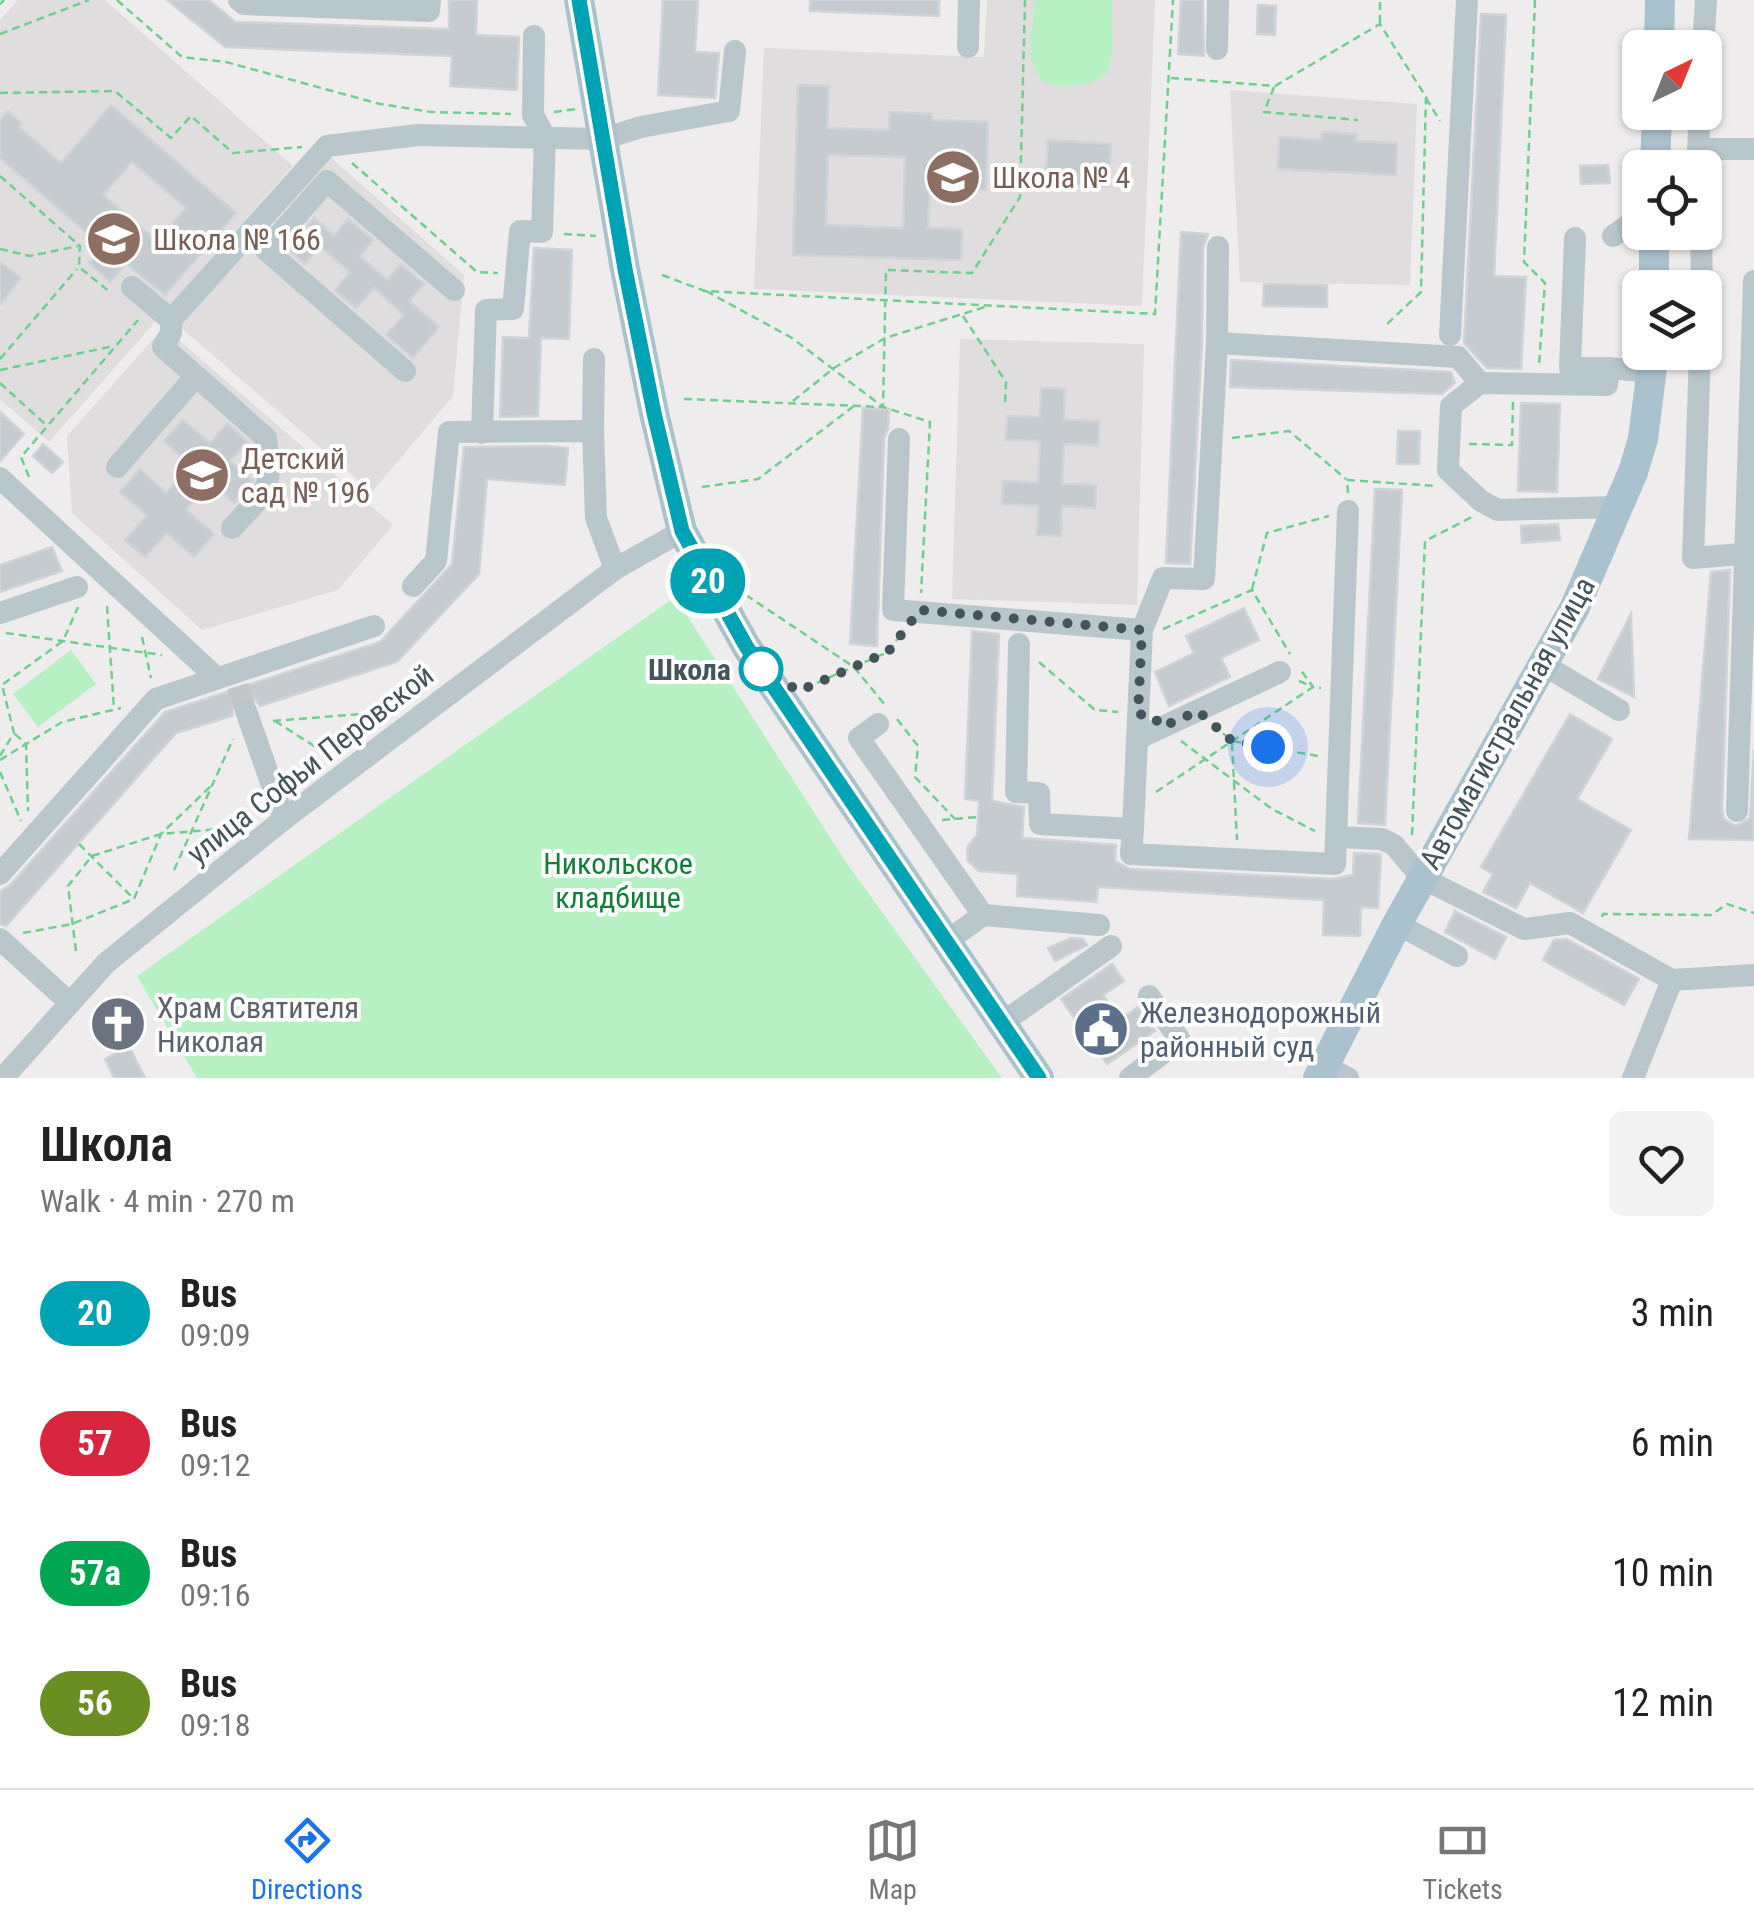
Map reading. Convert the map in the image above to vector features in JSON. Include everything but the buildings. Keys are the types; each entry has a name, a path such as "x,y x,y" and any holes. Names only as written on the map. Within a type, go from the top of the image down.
{"main road":[{"path":"579,0 654,413 682,531 746,646 1039,1078"},
{"path":"1659,30 1660,0"},
{"name":"Автомагистральная улица","path":"1330,1074 1397,924 1575,607 1619,507 1642,438 1652,370"}],"street":[{"path":"239,0 247,4 429,11 430,0"},
{"path":"968,48 969,0"},
{"path":"1216,50 1218,0"},
{"path":"1450,334 1467,0"},
{"path":"1705,30 1706,0"},
{"path":"482,433 486,310 513,309 520,231 542,232 546,137 534,115 534,36"},
{"path":"232,528 265,491 271,478 266,438 163,347 171,320 345,149 418,134 603,139 642,127 729,111 735,50"},
{"path":"345,149 327,181 266,250 405,371"},
{"path":"1722,154 1754,149"},
{"path":"327,181 454,290"},
{"path":"1614,236 1622,230"},
{"path":"1575,238 1570,368 1622,366"},
{"path":"1218,248 1217,343 1204,579 1163,578 1142,630 1131,854 1336,864 1348,512"},
{"path":"1737,812 1750,554 1754,281"},
{"path":"132,288 171,320"},
{"path":"1217,343 1458,357 1480,383"},
{"path":"594,358 596,518 616,569"},
{"path":"1609,368 1607,385 1480,383 1451,406 1448,470 1480,501 1498,510 1619,507"},
{"path":"1699,370 1693,558 1750,554"},
{"path":"117,468 196,376"},
{"path":"414,586 436,561 449,432 592,431"},
{"path":"899,438 893,610 1142,630"},
{"path":"0,478 229,679"},
{"name":"улица Софьи Перовской","path":"3,1078 106,962 284,819 616,569 682,531"},
{"path":"0,613 78,586"},
{"path":"0,874 156,699 229,679 374,626"},
{"path":"1019,644 1016,792 1039,794 1040,824 1133,822"},
{"path":"1544,665 1619,710"},
{"path":"1137,739 1280,672"},
{"path":"246,711 284,819"},
{"path":"887,717 859,738 983,915"},
{"path":"1336,839 1382,839 1394,845 1422,878 1524,929 1570,923 1672,980 1754,975"},
{"path":"946,942 983,915 1098,925"},
{"path":"1397,924 1457,956"},
{"path":"2,942 70,1003"},
{"path":"1002,1023 1111,946"},
{"path":"1633,1078 1672,980"},
{"path":"1130,1078 1180,1040 1149,996"}],"path":[{"path":"0,34 89,0"},
{"path":"117,0 182,57 226,62 380,104 432,112 534,115 597,107"},
{"path":"883,406 886,270 972,272 1020,197 1025,0"},
{"path":"705,291 1155,314 1172,0"},
{"path":"1380,0 1380,24 1426,97 1422,292 1386,324"},
{"path":"1534,0 1524,262 1544,283 1538,384"},
{"path":"1169,78 1275,86 1380,24"},
{"path":"1275,86 1264,112 1358,120"},
{"path":"0,93 115,91 170,138 192,116 233,153 345,149 476,272 516,273"},
{"path":"0,176 80,246"},
{"path":"542,232 604,237"},
{"path":"0,249 30,256 80,246"},
{"path":"0,359 78,268 80,246"},
{"path":"78,268 109,294 132,288"},
{"path":"662,276 705,291 792,338 883,406"},
{"path":"44,516 21,458 152,304"},
{"path":"791,402 834,368 884,338 992,306"},
{"path":"962,315 1006,382 1005,404"},
{"path":"0,370 116,346"},
{"path":"0,384 46,426"},
{"path":"1449,444 1512,445 1514,384"},
{"path":"684,399 883,406 930,422 920,610 888,652 799,691"},
{"path":"702,487 758,480 855,405"},
{"path":"1210,441 1290,431 1348,480 1436,486"},
{"path":"1252,590 1267,533 1348,512 1348,480"},
{"path":"1394,845 1412,838 1425,541 1473,516"},
{"path":"106,575 114,710"},
{"path":"29,841 26,744 14,733 1,683 63,641 79,606 78,586"},
{"path":"746,595 854,667 887,717 918,746 915,777 955,819"},
{"path":"0,632 163,656"},
{"path":"0,758 62,722 156,699 142,636"},
{"path":"1019,644 1095,710 1138,714"},
{"path":"1133,822 1153,794 1313,687 1342,690"},
{"path":"1198,711 1232,741 1339,760"},
{"path":"0,722 10,719"},
{"path":"275,721 328,755"},
{"path":"1162,727 1272,809 1336,839"},
{"path":"0,758 14,733"},
{"path":"1232,741 1238,859"},
{"path":"0,772 29,841"},
{"path":"2,942 20,933 72,924 134,899 161,834 213,784"},
{"path":"76,951 68,886 92,856 161,834 232,828"},
{"path":"79,844 134,899"},
{"path":"1578,928 1598,924 1603,914 1711,915 1727,904 1754,913"}],"shaded area":[{"name":"Школа № 166","path":"18,0 105,0 293,166 49,442 0,399 0,20"},
{"name":"Школа № 4","path":"987,0 1155,0 1142,306 754,289 764,48 984,57"},
{"path":"1230,90 1417,104 1410,285 1240,282"},
{"path":"328,155 464,275 453,396 372,492 179,326"},
{"name":"Детский сад № 196","path":"164,327 393,525 338,590 202,630 72,513 67,436"},
{"path":"960,339 1144,344 1137,605 952,599"}],"green space":[{"path":"1035,0 1112,0 1112,54 1104,75 1069,86 1050,85 1042,80 1031,55"},
{"name":"Никольское кладбище","path":"675,597 848,865 1002,1078 197,1078 137,976"},
{"path":"71,650 96,684 38,727 13,694"}],"tunnel":[{"path":"238,686 246,711"}],"bus line":[{"name":"20","path":"579,0 625,269 682,531 746,646 1039,1078"}],"place":[{"name":"Школа № 4","path":"953,177"},
{"name":"Школа № 166","path":"114,239"},
{"name":"Детский сад № 196","path":"202,475"},
{"name":"Школа","path":"761,669"},
{"name":"Храм Святителя Николая","path":"118,1024"},
{"name":"Железнодорожный районный суд","path":"1101,1029"}],"route":[{"path":"761,669 799,691 888,652 920,610 1142,630 1138,714 1153,716 1162,727 1198,711 1232,741 1268,747"}]}
